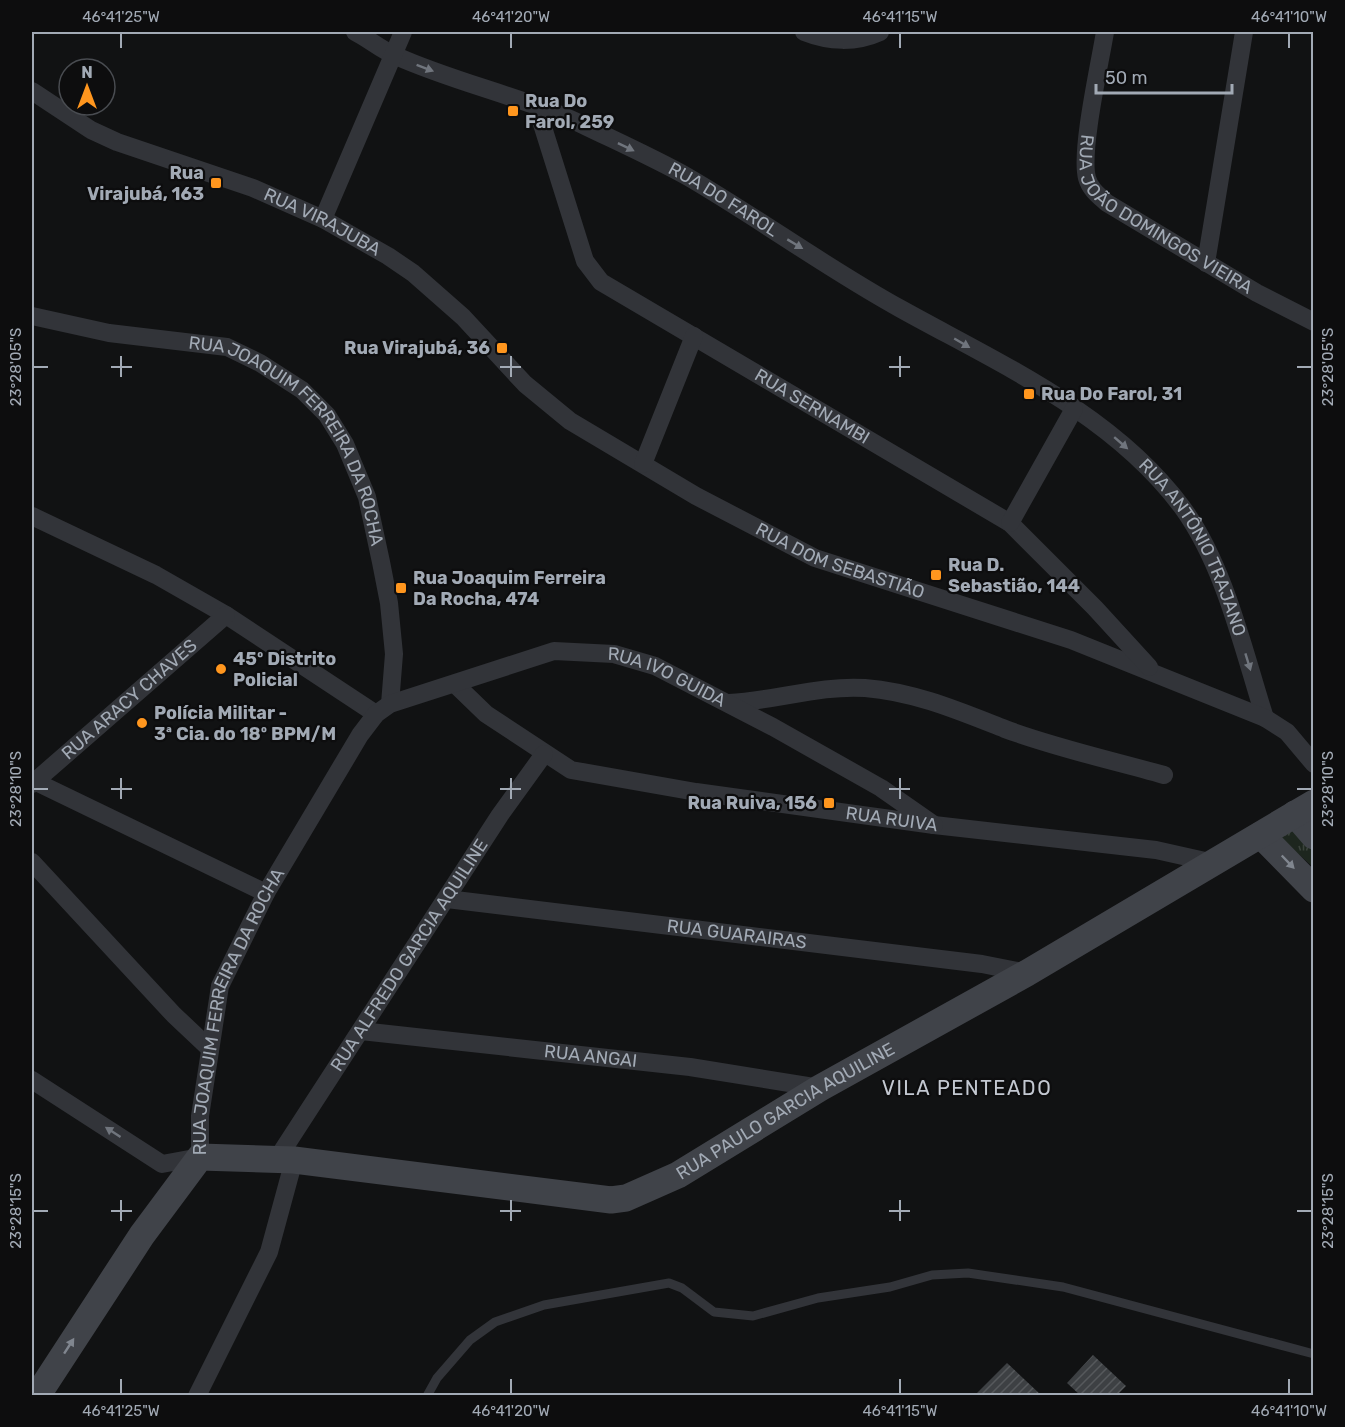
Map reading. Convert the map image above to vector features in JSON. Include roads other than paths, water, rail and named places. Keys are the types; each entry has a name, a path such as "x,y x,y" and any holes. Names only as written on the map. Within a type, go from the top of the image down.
{"street":[{"name":"RUA DO FAROL","path":"355,32 393,55 470,85 536,105 579,123 687,177 897,307 1054,394 1074,409"},
{"path":"323,219 403,32"},
{"path":"804,32 847,40 865,39 880,32"},
{"name":"RUA JOÃO DOMINGOS VIEIRA","path":"1105,32 1088,140 1088,181 1094,191 1107,203 1206,262 1314,322"},
{"path":"1206,262 1244,32"},
{"name":"RUA VIRAJUBA","path":"32,91 91,130 117,142 253,188 323,219 388,256 420,279 463,317 525,384 570,421"},
{"name":"RUA SERNAMBI","path":"536,105 585,261 601,282 1010,523 1095,608 1152,671"},
{"name":"RUA JOAQUIM FERREIRA DA ROCHA","path":"32,316 109,333 227,347 260,363 302,390 327,415 345,444 367,497 389,603 394,654 383,709 360,735 266,893 220,986 200,1116 200,1157 170,1196 37,1395"},
{"path":"643,464 694,336"},
{"path":"1010,523 1074,409"},
{"name":"RUA ANTÔNIO TRAJANO","path":"1074,409 1122,444 1162,482 1199,533 1236,626 1265,718"},
{"name":"RUA DOM SEBASTIÃO","path":"570,421 776,540 815,558 1032,627 1152,671 1265,718 1287,732 1314,764"},
{"path":"32,516 156,575 383,709"},
{"name":"RUA ARACY CHAVES","path":"33,782 226,615"},
{"name":"RUA IVO GUIDA","path":"383,709 554,651 614,654 655,666 727,703 880,788 934,825"},
{"name":"RUA RUIVA","path":"456,685 486,714 571,770 696,792 934,825 1156,850 1187,855 1214,863"},
{"path":"727,703 773,699 812,690 863,688 891,692 947,705 1006,729 1164,774"},
{"name":"RUA ALFREDO GARCIA AQUILINE","path":"197,1395 269,1252 286,1159 361,1031 500,815 544,754"},
{"path":"33,782 266,893"},
{"path":"1304,808 1314,836"},
{"name":"RUA PAULO GARCIA AQUILINE","path":"200,1157 286,1159 611,1200 626,1198 678,1175 820,1088 1027,973 1304,808"},
{"path":"1262,835 1314,889"},
{"path":"32,862 174,1016 209,1048"},
{"name":"RUA GUARAIRAS","path":"447,899 971,963 1027,973"},
{"name":"RUA ANGAI","path":"361,1031 690,1067 820,1088"},
{"path":"32,1080 162,1164 170,1196"},
{"path":"162,1164 200,1157"}],"lane":[{"path":"426,1395 470,1340 495,1322 544,1305 669,1283 682,1288 714,1312 753,1316 818,1298 890,1287 932,1275 968,1273 1063,1287 1314,1353"}],"place":[{"name":"Rua Do Farol, 259","path":"513,111"},
{"name":"Rua Virajubá, 163","path":"216,183"},
{"name":"Rua Virajubá, 36","path":"502,348"},
{"name":"Rua Do Farol, 31","path":"1029,394"},
{"name":"Rua D. Sebastião, 144","path":"936,575"},
{"name":"Rua Joaquim Ferreira Da Rocha, 474","path":"401,588"},
{"name":"45º Distrito Policial","path":"221,669"},
{"name":"Polícia Militar - 3ª Cia. do 18º BPM/M","path":"142,723"},
{"name":"Rua Ruiva, 156","path":"829,803"}],"district":[{"name":"VILA PENTEADO","path":"967,1088"}]}
